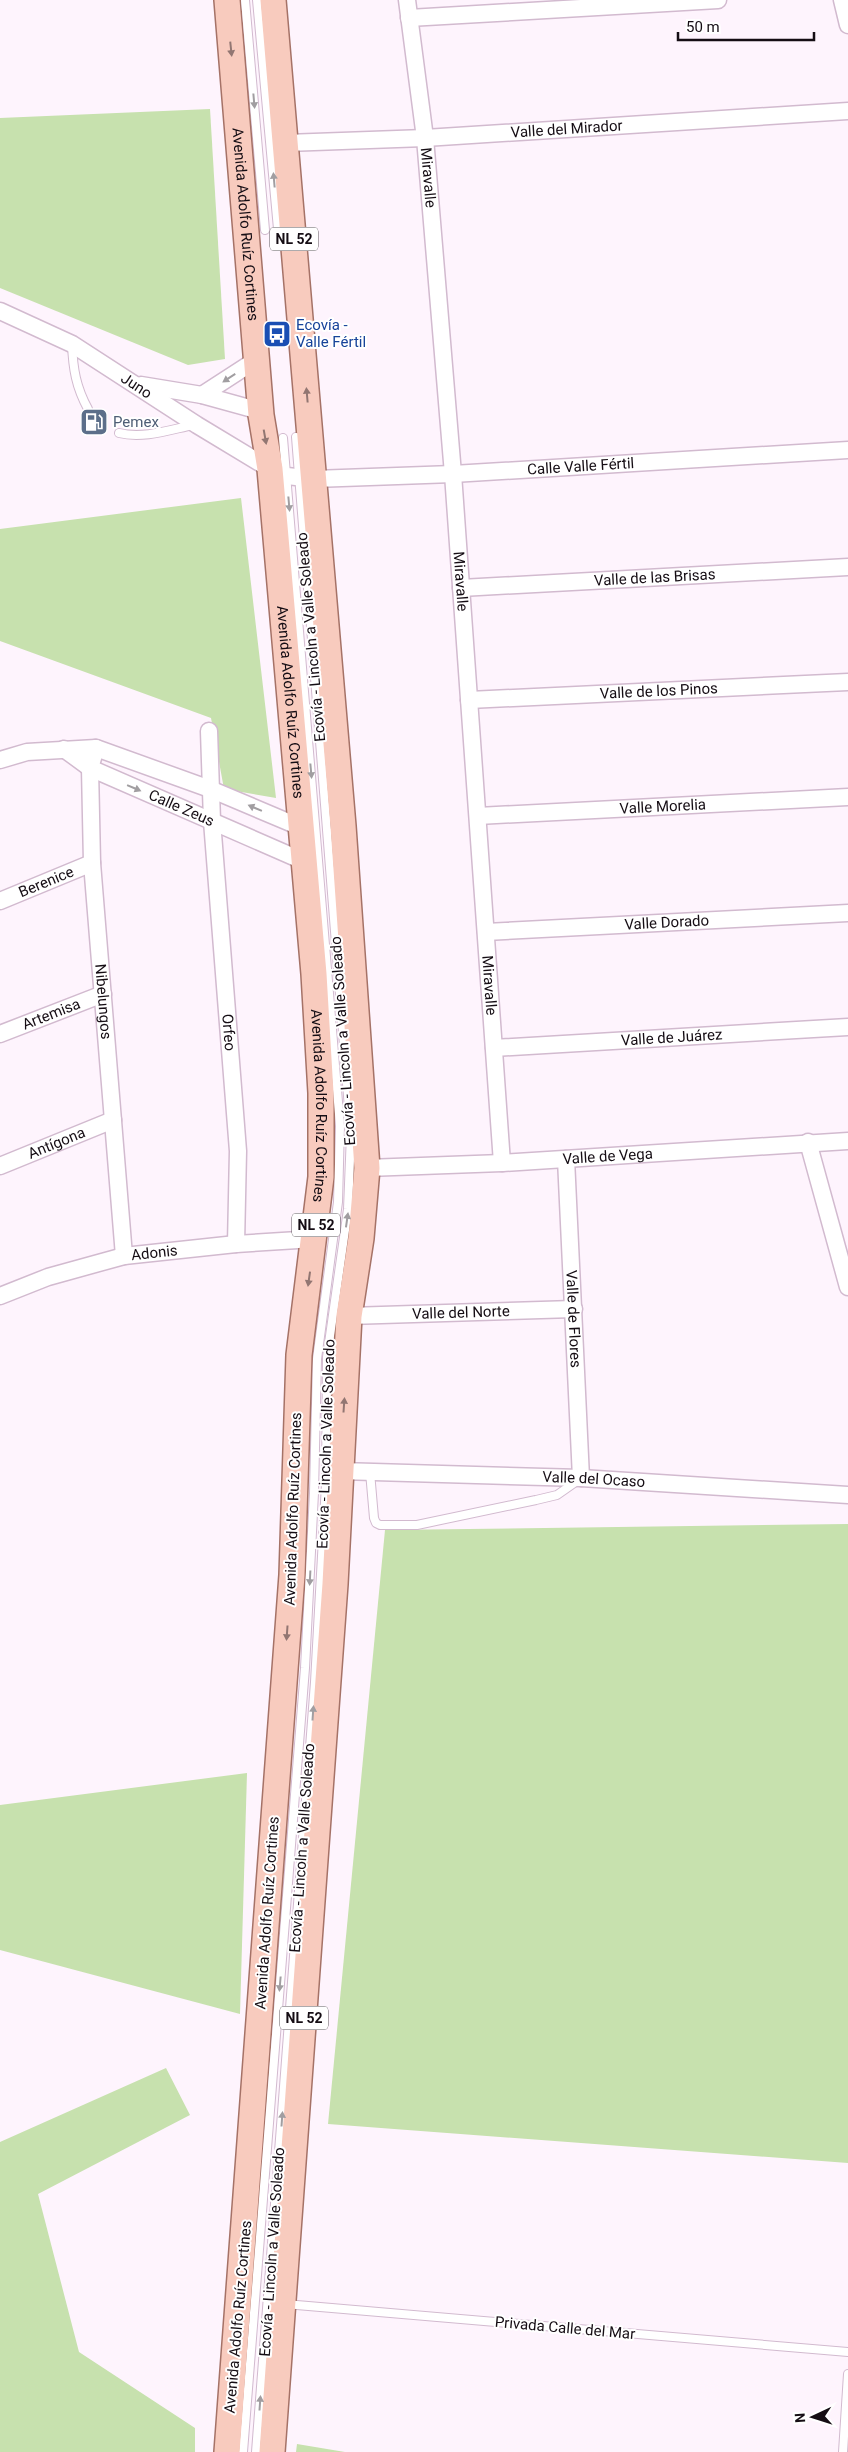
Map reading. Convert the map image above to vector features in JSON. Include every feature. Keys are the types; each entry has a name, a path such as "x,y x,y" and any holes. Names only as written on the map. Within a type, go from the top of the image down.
{"main road":[{"name":"Avenida Adolfo Ruíz Cortines","path":"227,0 260,411 293,475 343,826 367,1168 361,1238 349,1316 334,1594 272,2452"},
{"name":"Avenida Adolfo Ruíz Cortines","path":"227,2452 292,1575 299,1356 321,1177 321,1093 314,974 300,827 286,143 273,0"}],"street":[{"name":"Miravalle","path":"407,0 425,138 453,474 502,1163"},
{"path":"409,18 718,0"},
{"path":"842,0 848,25"},
{"name":"Valle del Mirador","path":"286,143 425,138 848,110"},
{"name":"Juno","path":"0,311 72,344 197,424 293,475"},
{"path":"202,395 256,360"},
{"path":"133,384 202,395 260,411"},
{"name":"Calle Valle Fértil","path":"293,475 453,474 848,450"},
{"name":"Valle de las Brisas","path":"461,588 848,567"},
{"name":"Valle de los Pinos","path":"469,700 848,682"},
{"name":"Orfeo","path":"209,731 212,821 238,1151 236,1244"},
{"name":"Calle Zeus","path":"0,760 27,752 96,748 210,788 300,827"},
{"name":"Nibelungos","path":"96,748 90,768 92,863 124,1256"},
{"name":"Calle Zeus","path":"64,749 90,768 303,861"},
{"name":"Valle Morelia","path":"478,816 848,797"},
{"name":"Berenice","path":"0,901 92,863"},
{"name":"Valle Dorado","path":"486,932 848,913"},
{"name":"Artemisa","path":"0,1034 102,994"},
{"name":"Valle de Juárez","path":"494,1048 848,1027"},
{"name":"Antígona","path":"0,1166 112,1120"},
{"name":"Valle de Vega","path":"367,1168 502,1163 808,1142 848,1141"},
{"path":"808,1142 848,1287"},
{"name":"Valle de Flores","path":"566,1158 581,1478"},
{"name":"Adonis","path":"0,1296 48,1277 124,1256 236,1244 314,1239"},
{"name":"Valle del Norte","path":"349,1316 574,1309"},
{"name":"Valle del Ocaso","path":"340,1471 581,1478 848,1496"}],"lane":[{"path":"245,0 265,230"},
{"path":"257,0 278,229"},
{"path":"72,344 73,374 88,409"},
{"path":"119,433 126,435 154,433 197,424"},
{"name":"Ecovía - Lincoln a Valle Soleado","path":"256,2452 315,1682 326,1484 327,1357 348,1209 351,1134 293,475 296,437"},
{"path":"243,2452 305,1668 314,1493 317,1359 338,1202 340,1126 293,475 283,438"},
{"path":"370,1472 374,1518 376,1523 380,1525 417,1525 536,1500 557,1495 581,1478"},
{"name":"Privada Calle del Mar","path":"283,2304 848,2352"},
{"path":"843,2452 848,2374"}],"green space":[{"path":"210,109 225,359 188,365 0,288 0,118"},
{"path":"241,498 276,798 224,789 211,718 0,641 0,529"},
{"path":"848,1524 848,2163 328,2124 385,1530"},
{"path":"247,1773 240,2014 0,1950 0,1805"},
{"path":"166,2068 190,2115 38,2194 79,2352 195,2428 195,2452 0,2452 0,2142"},
{"path":"297,2444 345,2452 296,2452"}],"place":[{"name":"Ecovía - Valle Fértil","path":"277,334"},
{"name":"Pemex","path":"94,422"}]}
